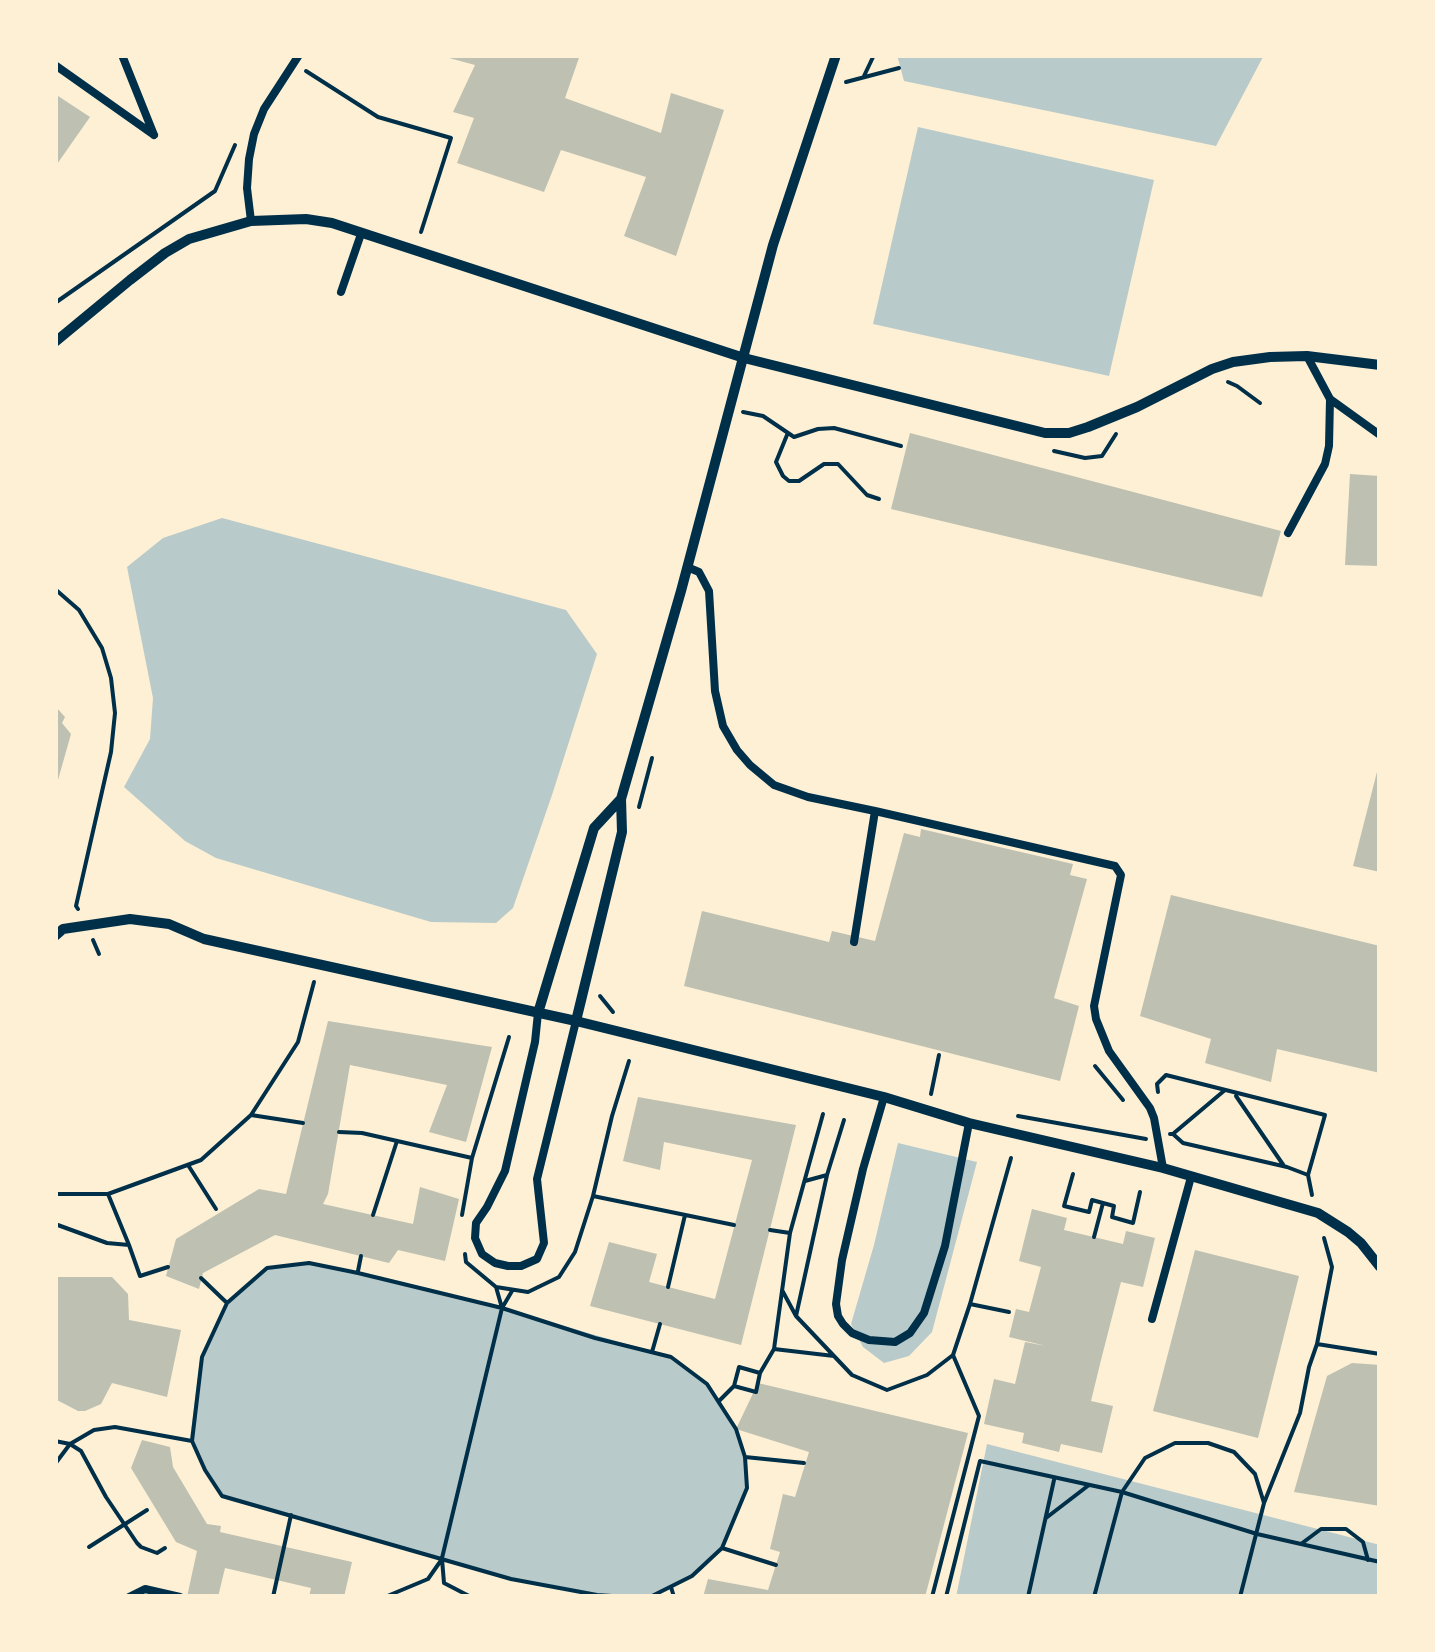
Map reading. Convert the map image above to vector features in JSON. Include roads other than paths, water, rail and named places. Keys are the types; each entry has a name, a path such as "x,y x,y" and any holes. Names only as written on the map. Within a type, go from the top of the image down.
{"street":[{"path":"576,1021 622,832 621,799 773,244 836,55"},
{"path":"55,342 165,253 189,239 251,221 306,219 332,223 744,358 1045,433 1069,432 1105,420 1232,362 1307,356 1380,366"},
{"path":"538,1013 594,828 621,799"},
{"path":"55,936 63,929 130,918 169,924 204,939 576,1021 884,1098 969,1124 1163,1168 1318,1214 1348,1232 1376,1257 1380,1267"}],"lane":[{"path":"55,64 154,136 122,55"},
{"path":"251,221 247,188 254,134 264,109 298,55"},
{"path":"341,292 361,234"},
{"path":"1307,356 1330,399 1380,436"},
{"path":"1288,532 1325,464 1330,399"},
{"path":"687,567 699,572 710,591 715,690 723,726 737,750 761,776 808,797 1102,862 1120,870 1094,1006 1109,1050 1147,1101 1163,1168"},
{"path":"854,942 875,811"},
{"path":"538,1013 505,1171 476,1223 475,1238 482,1254 508,1266 521,1266 537,1259 544,1242 537,1179 576,1021"},
{"path":"884,1098 842,1260 836,1304 842,1324 869,1340 896,1342 910,1333 924,1313 945,1246 969,1124"},
{"path":"1152,1319 1191,1177"},
{"path":"128,1597 146,1589 180,1597"}]}
